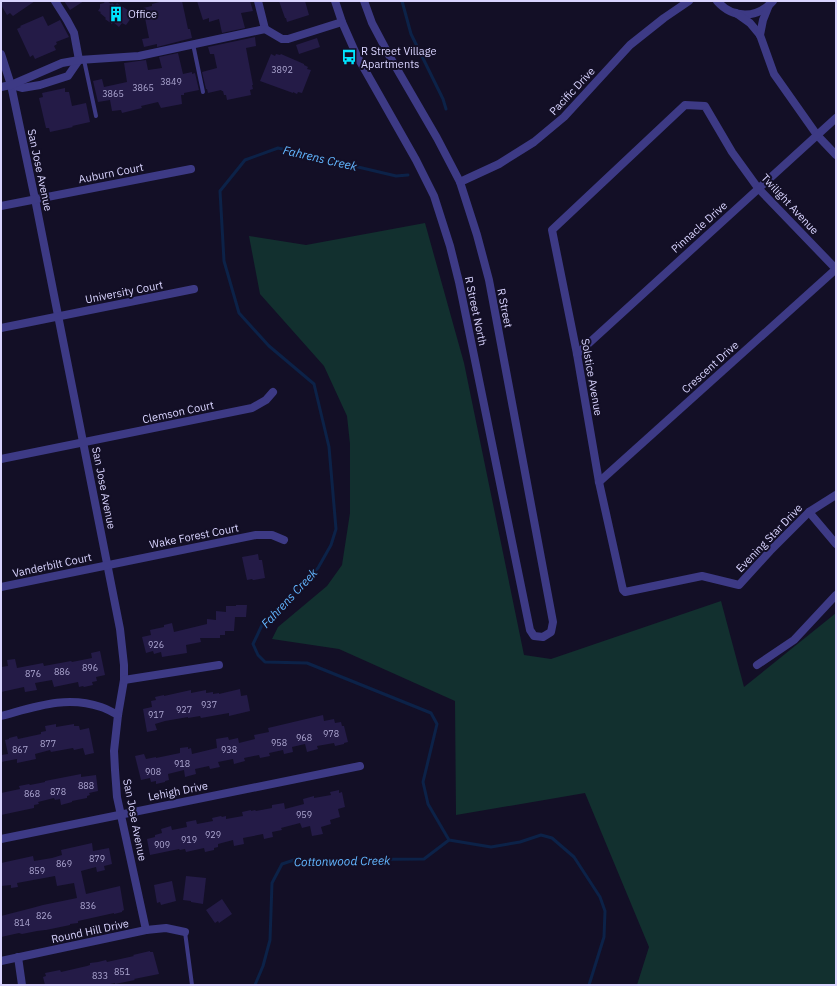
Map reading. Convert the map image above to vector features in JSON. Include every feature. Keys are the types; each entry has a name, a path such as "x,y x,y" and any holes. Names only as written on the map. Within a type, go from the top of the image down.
{"street":[{"path":"55,1 68,20 74,33 81,60"},
{"path":"258,1 265,29"},
{"name":"R Street North","path":"335,1 342,22 357,56 416,160 434,196 460,282 530,630 534,636 543,637"},
{"name":"R Street","path":"364,1 372,23 390,57 437,138 460,182 477,235 489,280 553,622 551,632 543,637"},
{"name":"Pacific Drive","path":"460,182 499,164 534,142 564,117 630,45 664,18 689,1"},
{"path":"711,1 719,3 728,10 736,13 748,14 753,14 764,9 771,3"},
{"path":"760,35 763,20 771,3"},
{"path":"736,13 750,24 760,35 774,74 817,135 836,155"},
{"path":"1,87 11,85 62,63 81,60 139,56 265,29 282,39 288,39 342,22"},
{"name":"San Jose Avenue","path":"1,54 11,85 35,199 120,629 124,680 118,715 114,751 114,770 117,796 146,930"},
{"path":"11,85 22,88 40,85 63,78 68,76 81,60"},
{"name":"Twilight Avenue","path":"685,105 705,106 732,152 758,188 836,269"},
{"name":"Solstice Avenue","path":"685,105 552,230 577,354 599,482 622,590 625,592 702,576 739,585"},
{"name":"Pinnacle Drive","path":"577,354 836,118"},
{"name":"Auburn Court","path":"1,206 191,169"},
{"name":"Crescent Drive","path":"599,482 836,269"},
{"name":"University Court","path":"1,328 194,289"},
{"name":"Clemson Court","path":"1,459 252,408 266,400 273,392"},
{"name":"Evening Star Drive","path":"739,585 809,512 836,495"},
{"path":"809,512 836,544"},
{"name":"Wake Forest Court","path":"108,564 256,534 272,535 284,540"},
{"name":"Vanderbilt Court","path":"1,586 108,564"},
{"path":"757,665 794,640 836,595"},
{"path":"124,680 219,664"},
{"path":"1,716 52,703 71,702 84,703 100,707 118,715"},
{"name":"Lehigh Drive","path":"1,839 360,766"},
{"name":"Round Hill Drive","path":"1,961 146,930 166,928 185,932"},
{"path":"18,958 22,985"}],"lane":[{"path":"193,44 203,92"},
{"path":"81,60 96,116"},
{"path":"185,932 192,985"}],"green space":[{"path":"425,223 464,363 524,655 551,659 721,601 744,687 836,613 836,985 637,985 649,947 585,793 456,815 455,701 339,649 272,639 278,627 327,586 342,565 350,513 350,444 347,416 324,366 260,294 249,236 306,245"}],"building":[{"path":"1,1 35,1 13,16 10,13 7,15 1,5"},
{"path":"64,1 84,1 70,10"},
{"name":"Office","path":"105,1 115,5 117,3 134,14 126,25 122,23 119,27 113,22 112,24 105,19 106,18 100,13 101,12 98,11 100,4 104,3"},
{"path":"163,1 182,1 188,29 190,29 192,38 157,47 157,44 144,47 142,39 149,38 143,8"},
{"path":"197,1 250,1 253,11 241,13 245,28 222,33 219,19 209,22 209,18 203,20"},
{"path":"279,1 305,1 309,15 287,22"},
{"path":"43,16 48,26 60,20 69,37 56,42 57,44 54,46 56,50 35,59 33,55 30,57 17,29 21,27 20,26"},
{"path":"255,37 256,46 246,48 253,85 253,89 250,90 251,95 227,100 226,95 224,95 223,91 221,90 208,93 202,72 217,68 214,54 210,54 208,47"},
{"path":"317,38 320,47 299,54 296,45"},
{"path":"178,53 183,74 192,72 192,74 195,73 199,90 181,95 182,104 161,108 158,102 122,113 121,110 112,111 110,100 98,102 93,81 102,79 104,87 127,82 124,63 146,60 148,70 162,68 159,57"},
{"path":"271,54 275,56 276,54 281,54 304,64 308,67 307,69 311,70 302,93 293,93 260,81"},
{"path":"65,88 65,92 69,92 72,106 86,103 90,122 50,132 49,128 46,128 39,98 43,97 42,93"},
{"path":"258,554 259,560 262,560 265,578 247,580 242,557"},
{"path":"247,605 246,617 235,617 234,631 225,631 225,635 220,635 220,638 200,638 201,642 186,645 187,653 162,657 161,652 154,654 153,651 146,653 142,637 151,635 150,630 164,627 164,625 172,623 174,632 207,624 207,619 216,620 216,611 226,612 226,606"},
{"path":"100,651 105,675 96,677 97,681 92,682 93,685 79,687 78,682 54,687 52,680 35,683 37,690 25,692 24,687 1,692 1,667 8,666 7,660 15,659 17,668 43,663 44,666 92,658 91,653"},
{"path":"240,689 241,696 247,695 250,711 229,716 229,713 201,718 200,716 188,717 165,721 155,724 157,730 147,732 143,709 152,707 151,701 156,700 155,697 191,690 191,693 206,690 206,693 213,692 213,694 219,694"},
{"path":"323,715 324,721 334,719 335,723 341,722 342,726 344,726 348,742 335,746 334,743 317,746 318,749 307,752 305,744 292,747 293,752 284,754 283,750 269,753 270,756 260,758 259,755 244,758 245,761 234,764 233,759 218,762 220,767 210,769 209,766 195,769 196,774 185,777 184,770 168,774 169,780 156,784 156,781 151,782 150,778 141,780 135,756 144,754 146,759 156,758 180,753 180,748 188,747 188,749 191,748 192,754 217,748 216,739 228,737 229,740 238,738 239,743 255,739 254,735 269,732 268,728"},
{"path":"56,724 56,727 74,724 74,726 79,726 80,730 89,728 94,753 85,755 83,748 74,750 73,748 51,752 50,750 35,754 36,759 17,763 17,759 1,762 1,755 8,754 5,740 17,736 18,739 41,734 41,732 46,731 45,726"},
{"path":"81,774 81,777 96,775 98,791 89,793 90,795 87,796 87,798 61,805 60,799 55,800 54,798 38,802 39,804 34,805 34,808 1,815 1,793 20,789 19,786"},
{"path":"339,790 339,793 342,792 345,807 338,809 340,817 330,820 331,824 321,827 323,834 312,836 310,826 302,828 300,823 272,832 273,837 264,839 263,834 243,838 244,844 234,846 233,840 218,844 218,847 214,848 214,850 205,852 204,848 186,852 185,849 179,849 150,855 147,839 162,833 161,829 171,826 172,830 187,827 186,822 196,820 197,824 213,821 212,818 221,816 226,816 226,819 243,816 242,812 272,808 272,805 284,803 285,809 304,804 303,799 314,796 314,798 331,795 330,792"},
{"path":"92,843 93,851 109,848 112,864 104,866 105,870 97,872 96,867 81,871 86,894 120,886 124,910 114,914 78,921 78,923 70,925 1,937 1,916 77,898 74,883 57,886 55,876 17,883 18,887 11,888 11,885 1,886 1,863 33,856 34,861 52,858 62,855 61,850"},
{"path":"186,876 206,878 203,904 183,900"},
{"path":"172,881 176,901 161,905 160,902 157,903 154,885"},
{"path":"222,899 232,914 219,923 218,921 215,923 206,910"},
{"path":"150,951 153,952 159,974 105,985 45,985 43,977 46,976 45,973 60,970 61,972 87,966 90,965 90,963 106,960 107,962"}],"waterway":[{"name":"Fahrens Creek","path":"402,1 411,34 443,99 446,109"},
{"name":"Fahrens Creek","path":"408,175 396,176 278,148 245,160 220,191 224,261 239,313 269,346 314,384 329,447 336,529 331,545 318,568 262,625 253,644 258,655 265,662 307,663 431,713 437,724 423,782 428,804 449,840 491,847 520,842 541,835 552,838 574,857 600,897 605,911 604,937 589,985"},
{"name":"Cottonwood Creek","path":"255,985 263,966 270,940 272,883 282,864 294,860 424,859 449,840"}],"place":[{"name":"Office","path":"116,14"},
{"name":"R Street Village Apartments","path":"349,57"}]}
